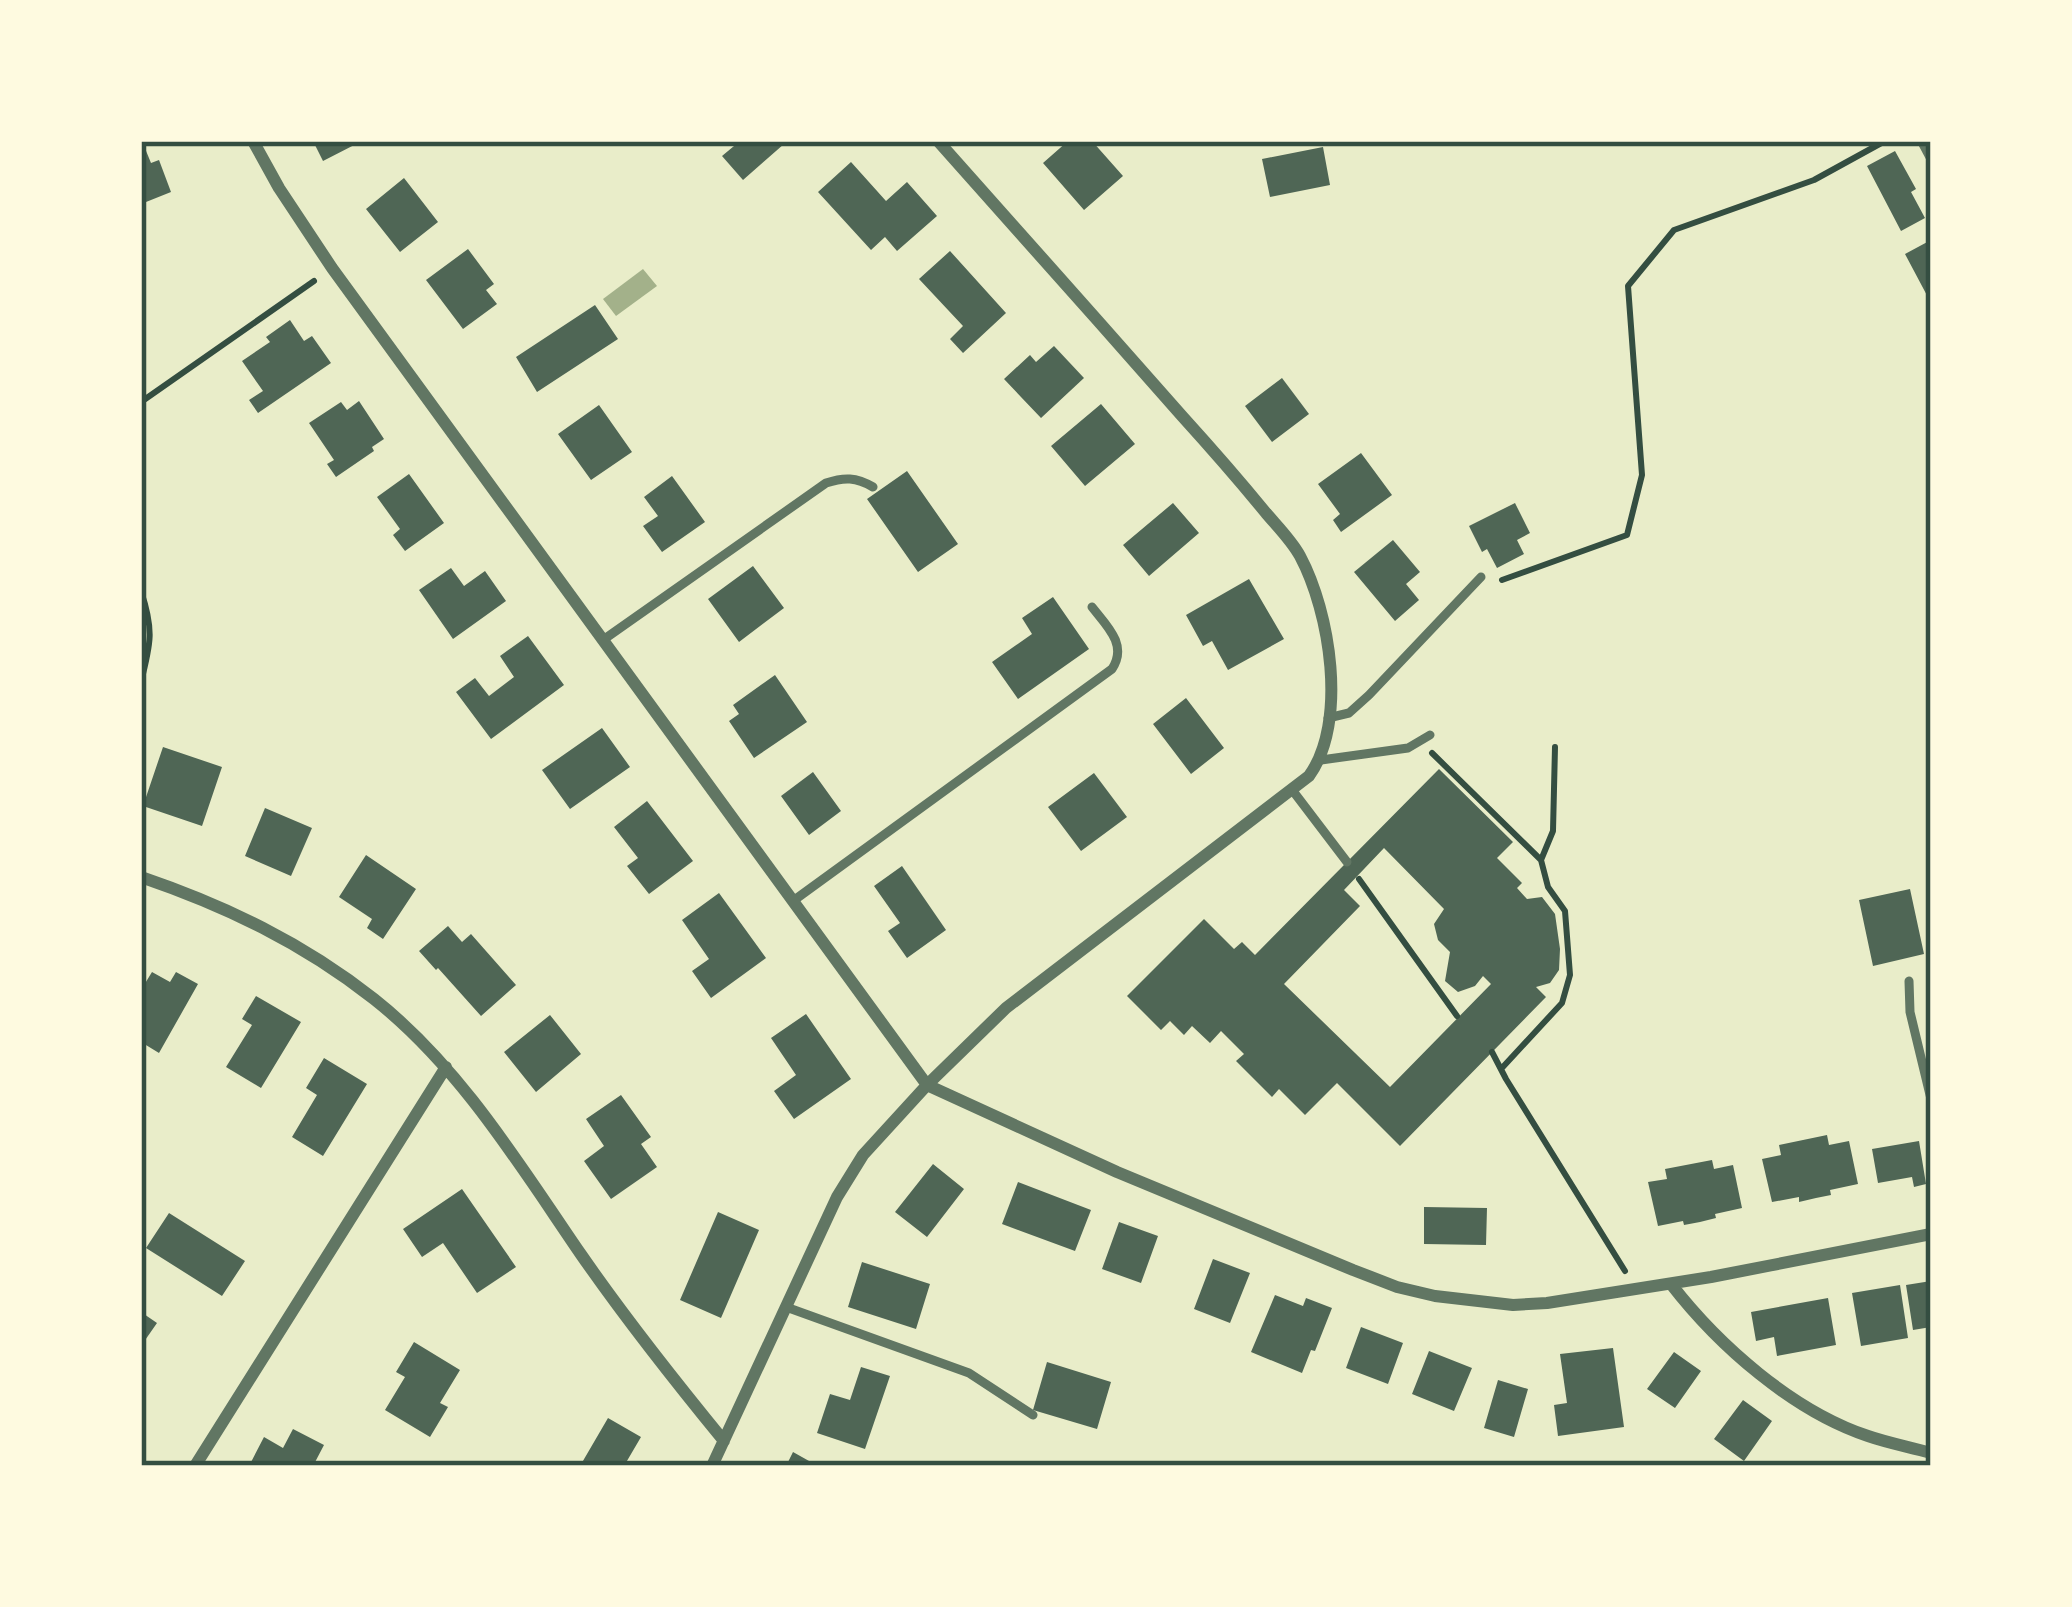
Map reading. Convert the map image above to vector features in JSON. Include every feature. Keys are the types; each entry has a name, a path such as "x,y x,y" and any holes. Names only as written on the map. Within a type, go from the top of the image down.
{"street":[{"path":"253,141 332,268 927,1085 1117,1172 1397,1287 1435,1296 1513,1305 1547,1303 1931,1234"},
{"path":"712,1466 837,1197 863,1155 1006,1008 1293,790 1321,760 1331,683 1327,635 1317,594 1298,552 938,141"},
{"path":"1923,141 1931,156"},
{"path":"141,877 200,897 296,943 377,1001 446,1067 493,1126 650,1350 724,1441"},
{"path":"195,1466 446,1067"},
{"path":"1671,1284 1737,1354 1820,1416 1867,1436 1931,1453"}],"lane":[{"path":"603,640 826,483 848,477 873,487"},
{"path":"1328,718 1348,713 1369,695 1481,577"},
{"path":"793,901 1112,669 1118,662 1117,641 1092,607"},
{"path":"1321,760 1408,748 1426,738"},
{"path":"1293,790 1347,862"},
{"path":"1910,981 1910,1012 1931,1099"},
{"path":"786,1307 969,1372 1033,1415"}],"path":[{"path":"1488,595 1504,578 1628,535 1642,475 1628,286 1674,230 1814,180 1885,141"},
{"path":"141,401 332,268"},
{"path":"141,591 152,641 141,682"},
{"path":"1426,738 1541,860 1548,887 1565,911 1570,975 1562,1003 1501,1069"},
{"path":"1541,860 1553,831 1555,747"},
{"path":"1358,876 1457,1016"},
{"path":"1492,1052 1637,1289"}],"shaded area":[{"path":"643,269 657,286 616,316 603,299"}],"building":[{"path":"142,141 151,163 159,160 171,192 141,204"},
{"path":"313,141 362,141 323,161"},
{"path":"740,141 784,144 743,180 722,156"},
{"path":"1068,141 1092,141 1123,176 1084,210 1043,163"},
{"path":"1323,147 1330,185 1270,197 1262,159"},
{"path":"1895,151 1916,189 1911,192 1925,218 1901,231 1867,166"},
{"path":"851,162 886,201 907,182 937,216 897,251 885,237 871,250 818,192"},
{"path":"404,178 438,222 400,252 366,209"},
{"path":"1931,240 1931,303 1905,254"},
{"path":"468,249 494,284 486,290 497,304 463,329 426,280"},
{"path":"950,251 1006,313 963,353 950,339 963,326 919,279"},
{"path":"595,305 618,339 537,392 516,357"},
{"path":"290,320 304,341 312,336 331,363 258,413 249,400 263,391 242,361 270,342 266,337"},
{"path":"1054,346 1084,378 1041,418 1004,379 1030,355 1036,362"},
{"path":"1282,378 1309,414 1272,442 1245,406"},
{"path":"359,401 384,439 336,477 327,464 334,460 309,423 341,402 347,410"},
{"path":"1101,404 1135,444 1085,486 1051,446"},
{"path":"599,405 632,452 591,480 558,434"},
{"path":"1361,453 1392,495 1341,532 1333,520 1340,514 1318,484"},
{"path":"907,471 958,544 918,572 867,499"},
{"path":"409,474 444,523 405,551 393,535 400,529 377,497"},
{"path":"672,476 705,522 662,552 643,526 658,516 644,497"},
{"path":"1173,503 1199,533 1149,576 1123,545"},
{"path":"1515,503 1530,533 1517,540 1524,554 1497,568 1487,549 1482,552 1469,526"},
{"path":"1393,540 1420,572 1406,584 1419,600 1395,621 1354,572"},
{"path":"753,566 784,608 739,642 708,599"},
{"path":"451,568 464,586 485,571 506,601 453,639 419,590"},
{"path":"1249,579 1284,639 1228,670 1212,641 1203,646 1186,615"},
{"path":"1053,597 1089,649 1018,699 992,662 1032,634 1022,618"},
{"path":"528,636 564,685 491,739 456,692 475,678 489,696 514,677 500,656"},
{"path":"775,675 807,722 754,758 729,721 739,714 733,705"},
{"path":"1186,698 1224,748 1191,774 1153,724"},
{"path":"602,728 630,767 570,809 542,770"},
{"path":"163,747 222,767 202,826 143,806"},
{"path":"1439,769 1513,842 1497,858 1522,883 1517,888 1527,899 1542,897 1555,914 1560,949 1559,970 1550,983 1536,987 1546,997 1400,1146 1337,1083 1305,1115 1279,1089 1272,1097 1236,1061 1244,1054 1221,1031 1210,1043 1192,1026 1184,1035 1170,1021 1161,1030 1127,996 1204,919 1234,949 1242,942 1255,955","holes":["1384,848 1444,909 1434,924 1438,940 1450,952 1445,981 1458,992 1475,986 1483,976 1491,984 1390,1087 1284,984 1360,906 1344,890"]},
{"path":"813,772 841,811 809,835 781,796"},
{"path":"1094,773 1127,817 1081,851 1048,807"},
{"path":"647,801 693,861 649,894 627,866 638,858 614,827"},
{"path":"265,808 312,828 291,876 245,856"},
{"path":"366,855 416,889 383,939 367,928 372,919 339,897"},
{"path":"902,866 946,930 907,958 888,931 900,923 874,886"},
{"path":"1910,889 1924,954 1873,966 1859,900"},
{"path":"719,893 766,958 711,998 692,971 709,959 682,920"},
{"path":"448,926 462,942 471,934 516,985 481,1016 419,951"},
{"path":"152,972 170,982 176,972 198,984 159,1053 141,1042 141,990"},
{"path":"256,996 301,1022 261,1088 226,1067 252,1025 242,1019"},
{"path":"806,1014 851,1079 794,1119 774,1091 796,1075 771,1038"},
{"path":"550,1015 581,1054 536,1092 504,1052"},
{"path":"324,1058 367,1084 323,1156 292,1137 317,1095 306,1088"},
{"path":"621,1095 651,1137 641,1144 657,1167 611,1199 584,1161 604,1146 586,1119"},
{"path":"1827,1135 1829,1145 1849,1141 1858,1184 1799,1202 1799,1197 1772,1202 1762,1159 1781,1155 1779,1145"},
{"path":"1919,1141 1926,1184 1914,1187 1912,1177 1878,1183 1872,1149"},
{"path":"1712,1160 1714,1169 1733,1165 1742,1208 1700,1222 1658,1226 1648,1182 1667,1179 1665,1169"},
{"path":"933,1164 964,1189 927,1237 895,1212"},
{"path":"1018,1182 1091,1210 1075,1251 1002,1224"},
{"path":"462,1189 516,1267 477,1293 443,1243 422,1257 403,1229"},
{"path":"1424,1207 1487,1208 1486,1245 1424,1244"},
{"path":"718,1212 759,1230 721,1318 680,1300"},
{"path":"169,1213 245,1261 222,1296 146,1248"},
{"path":"1119,1222 1158,1236 1141,1283 1102,1269"},
{"path":"1213,1259 1250,1273 1230,1323 1194,1309"},
{"path":"862,1262 930,1284 916,1329 848,1307"},
{"path":"1931,1281 1931,1327 1913,1330 1906,1285"},
{"path":"1900,1285 1908,1338 1861,1346 1852,1293"},
{"path":"1275,1295 1303,1306 1306,1298 1332,1308 1302,1373 1251,1352"},
{"path":"1828,1298 1836,1345 1777,1356 1774,1337 1756,1341 1751,1312"},
{"path":"141,1312 157,1323 141,1346"},
{"path":"1361,1327 1403,1343 1388,1384 1346,1368"},
{"path":"414,1342 460,1370 440,1403 448,1407 430,1437 385,1410 405,1377 396,1372"},
{"path":"1613,1348 1624,1427 1558,1436 1554,1405 1567,1403 1560,1354"},
{"path":"1429,1351 1472,1368 1454,1411 1412,1394"},
{"path":"1674,1352 1701,1371 1675,1408 1647,1389"},
{"path":"1047,1362 1111,1382 1097,1429 1033,1410"},
{"path":"861,1367 890,1376 865,1449 817,1433 830,1394 850,1400"},
{"path":"1498,1380 1528,1389 1514,1437 1484,1428"},
{"path":"1743,1400 1772,1421 1744,1461 1714,1439"},
{"path":"608,1418 641,1437 624,1466 580,1466"},
{"path":"293,1429 324,1445 313,1466 249,1466 264,1437 283,1448"},
{"path":"793,1452 818,1466 786,1466"}]}
